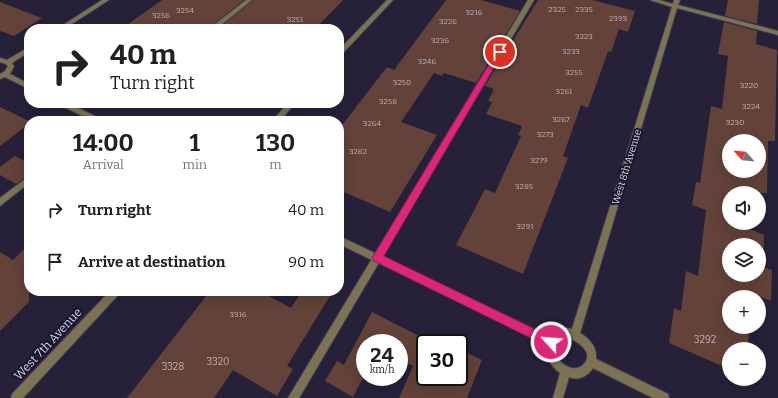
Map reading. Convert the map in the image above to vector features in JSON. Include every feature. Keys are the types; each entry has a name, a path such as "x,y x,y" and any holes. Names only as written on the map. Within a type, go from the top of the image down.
{"street":[{"path":"68,24 106,0"},
{"path":"218,24 249,0"},
{"path":"344,49 390,0"},
{"path":"293,398 531,0"},
{"path":"653,0 676,3 778,33"},
{"name":"West 8th Avenue","path":"575,334 676,3"},
{"path":"0,60 8,62 24,52"},
{"path":"8,62 10,63 10,69 2,76 24,85"},
{"path":"72,108 89,116"},
{"path":"280,116 288,108"},
{"path":"0,203 24,183"},
{"path":"344,242 551,342"},
{"name":"West 7th Avenue","path":"16,398 111,296"},
{"path":"563,332 575,334 586,343 591,356 591,362 584,372 579,374 565,372 554,362 549,349 553,337 563,332"},
{"path":"591,362 664,398"},
{"path":"558,398 565,372"}],"building":[{"path":"162,0 244,0 214,24 128,24"},
{"path":"253,0 343,0 320,24 224,24"},
{"path":"446,0 481,0 520,11 476,83 444,73 442,76 434,73 401,122 437,135 390,212 344,192 344,123 387,67 394,70"},
{"path":"538,0 592,0 635,11 628,32 619,29 611,52 608,51 588,108 581,105 563,156 568,158 523,274 456,245 485,189 495,193 521,136 518,135 522,126 486,114 492,102 488,101 494,89 485,86"},
{"path":"728,0 759,0 757,24 725,16"},
{"path":"0,2 42,18 33,24 24,24 24,30 14,36 0,31"},
{"path":"724,22 757,31 756,44 777,50 775,141 768,141 767,193 766,186 722,186 722,230 752,230 764,235 764,238 722,238 722,282 766,282 766,268 772,270 771,301 766,299 766,290 722,290 722,334 749,334 748,342 722,342 722,366 669,343 674,308 681,311 686,271 698,276 706,210 692,205 696,182 700,183 711,106 722,109 728,56 718,54"},
{"path":"0,107 24,119 24,128 0,146"},
{"path":"15,156 24,160 24,178 16,184 0,175 0,167"},
{"path":"24,249 24,296 29,296 29,302 0,331 0,252 13,260"},
{"path":"206,296 269,296 291,308 299,296 330,296 287,366 293,369 277,396 233,370 214,398 127,398"},
{"path":"372,312 416,334 416,386 468,386 468,353 482,360 467,398 399,398 404,386 408,386 408,377 413,366 408,364 408,334 360,334"},
{"path":"356,342 356,386 359,386 353,397 325,381 337,361 344,365"}],"route":[{"path":"500,52 377,258 551,342"}]}
